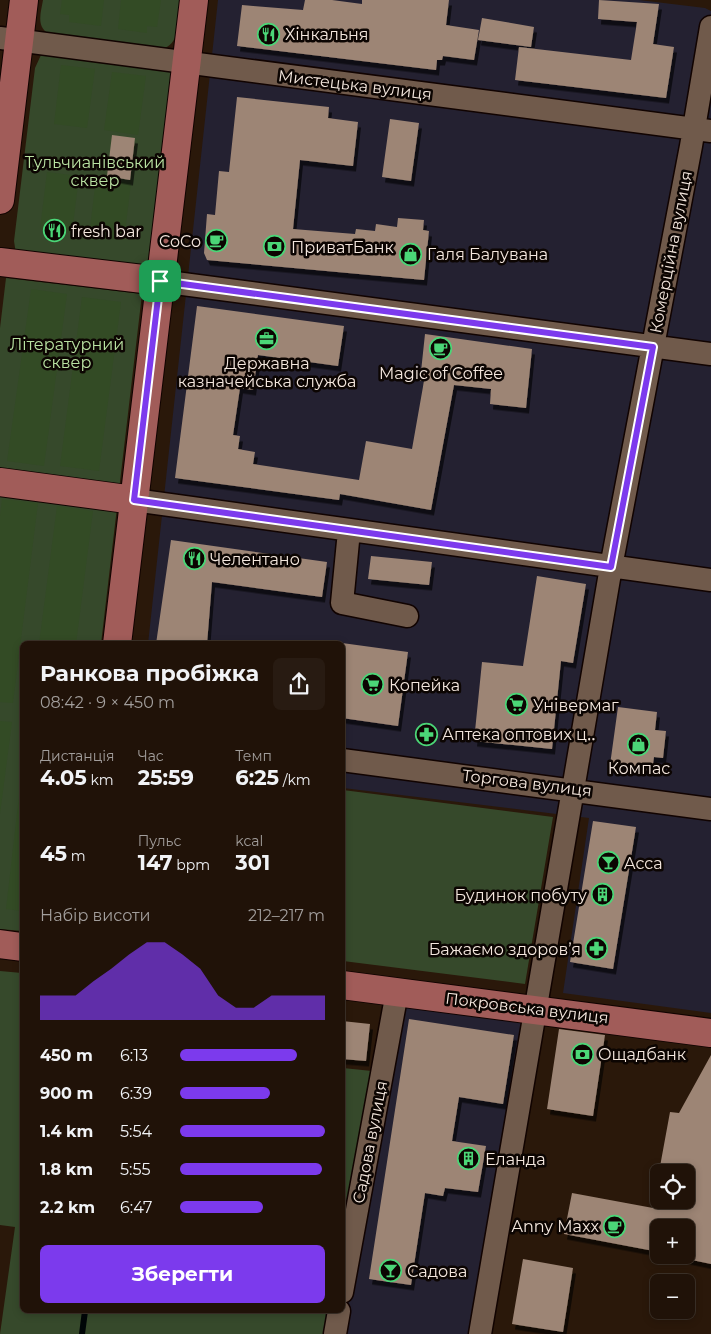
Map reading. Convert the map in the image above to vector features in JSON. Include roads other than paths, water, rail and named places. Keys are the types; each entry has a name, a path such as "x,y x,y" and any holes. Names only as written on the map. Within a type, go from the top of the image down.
{"main road":[{"path":"0,200 10,39 24,0"},
{"path":"117,641 194,0"},
{"path":"0,262 160,281"},
{"path":"0,482 134,500"},
{"path":"0,944 20,947"},
{"name":"Покровська вулиця","path":"345,985 534,1008 711,1033"}],"street":[{"name":"Комерційна вулиця","path":"480,1334 534,1008 611,567 653,347 702,130 711,27"},
{"name":"Мистецька вулиця","path":"10,39 702,130"},
{"path":"160,281 711,354"},
{"path":"134,500 711,580"},
{"path":"349,531 342,603 408,616"},
{"name":"Торгова вулиця","path":"345,760 711,808"},
{"name":"Садова вулиця","path":"345,1276 397,992"},
{"path":"335,1334 339,1313"}],"waterway":[{"path":"82,1334 85,1313"}],"place":[{"name":"Хінкальня","path":"269,34"},
{"name":"fresh bar","path":"55,231"},
{"name":"CoCo","path":"217,241"},
{"name":"ПриватБанк","path":"275,247"},
{"name":"Галя Балувана","path":"411,254"},
{"name":"Державна казначейська служба","path":"267,339"},
{"name":"Magic of Coffee","path":"441,349"},
{"name":"Челентано","path":"194,559"},
{"name":"Копейка","path":"373,685"},
{"name":"Універмаг","path":"517,705"},
{"name":"Аптека оптових ц‥","path":"426,734"},
{"name":"Компас","path":"639,744"},
{"name":"Acca","path":"608,863"},
{"name":"Будинок побуту","path":"603,895"},
{"name":"Бажаємо здоровʼя","path":"597,949"},
{"name":"Ощадбанк","path":"582,1054"},
{"name":"Еланда","path":"469,1159"},
{"name":"Anny Maxx","path":"615,1226"},
{"name":"Садова","path":"391,1271"}],"park label":[{"name":"Тульчианівський сквер","path":"95,171"},
{"name":"Літературний сквер","path":"67,353"}]}
